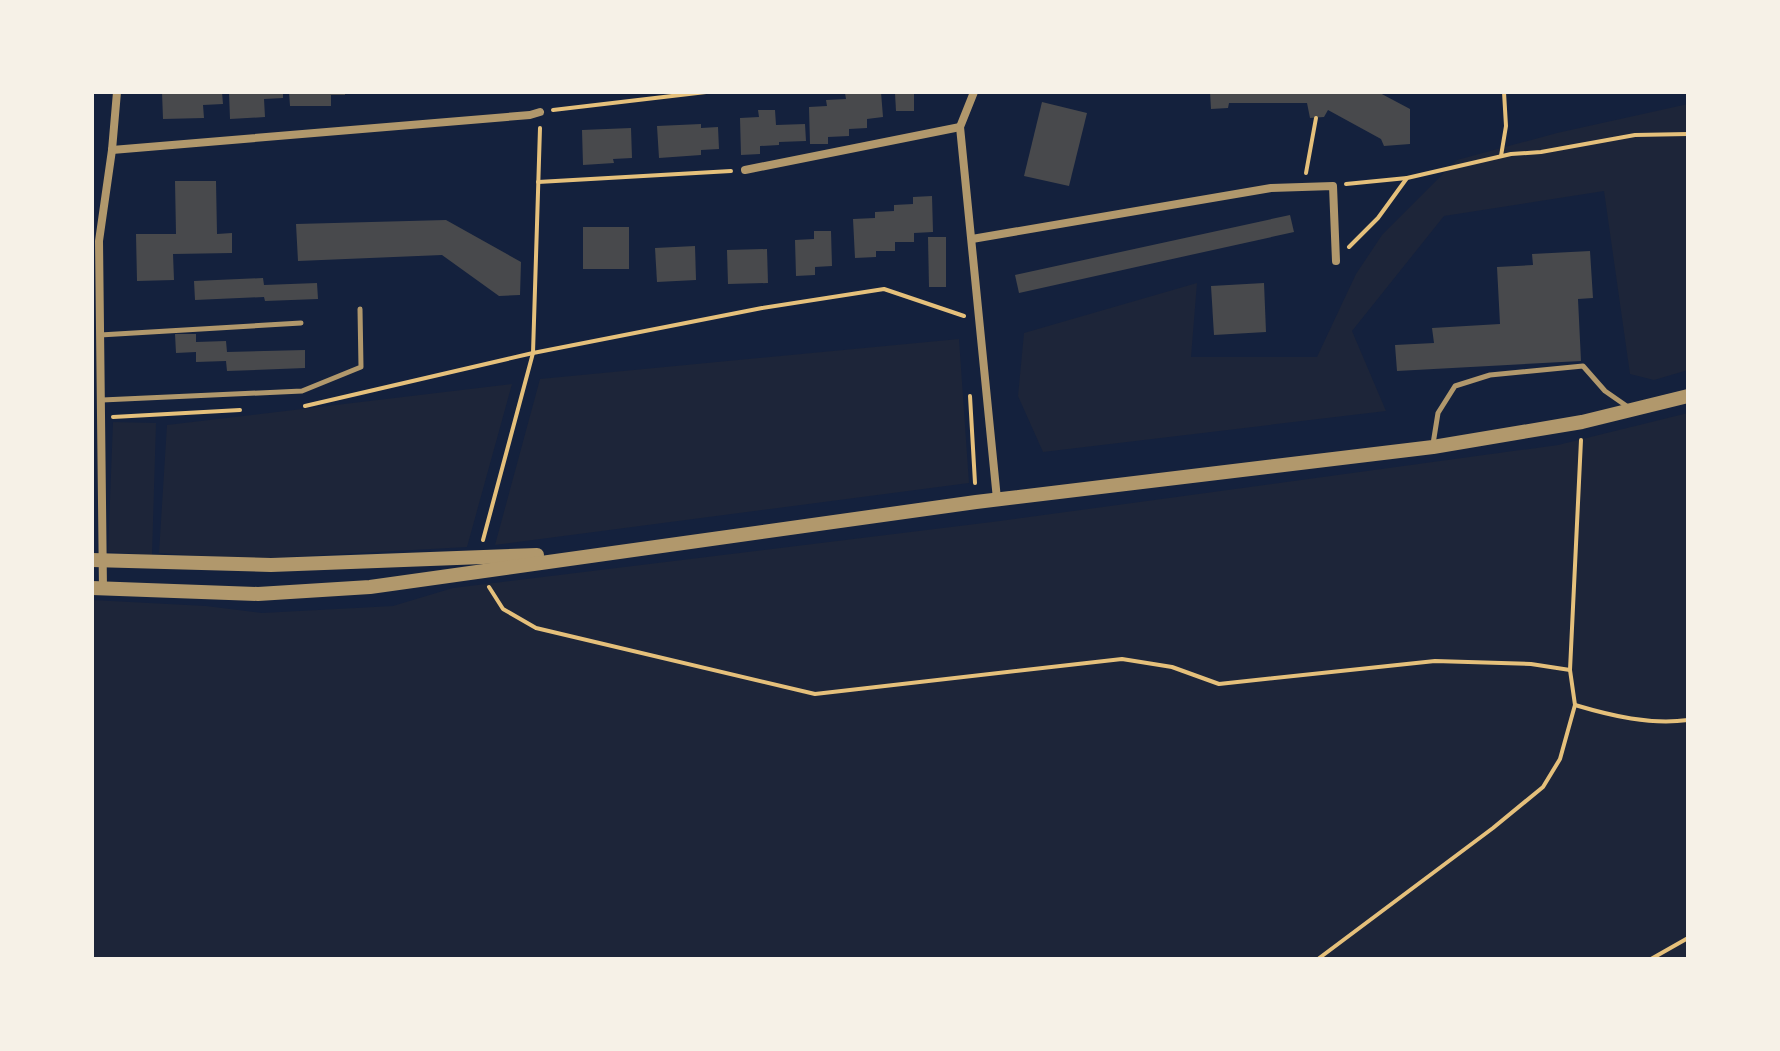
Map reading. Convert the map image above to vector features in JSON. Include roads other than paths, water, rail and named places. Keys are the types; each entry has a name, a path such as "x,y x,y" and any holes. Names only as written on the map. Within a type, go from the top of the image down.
{"street":[{"path":"117,92 112,150 96,241 103,418 97,589 258,594 370,587 479,564"},
{"path":"974,92 960,127 997,499"},
{"path":"112,150 540,112"},
{"path":"745,170 960,127"},
{"path":"972,239 1271,188 1333,186 1336,261"},
{"path":"96,561 271,565 479,564 597,554 997,499 1433,447 1582,422 1688,396"}],"lane":[{"path":"102,400 302,391 361,367 360,309"},
{"path":"99,335 301,323"},
{"path":"1433,447 1438,413 1455,386 1490,375 1583,366 1605,391 1632,409"}]}
